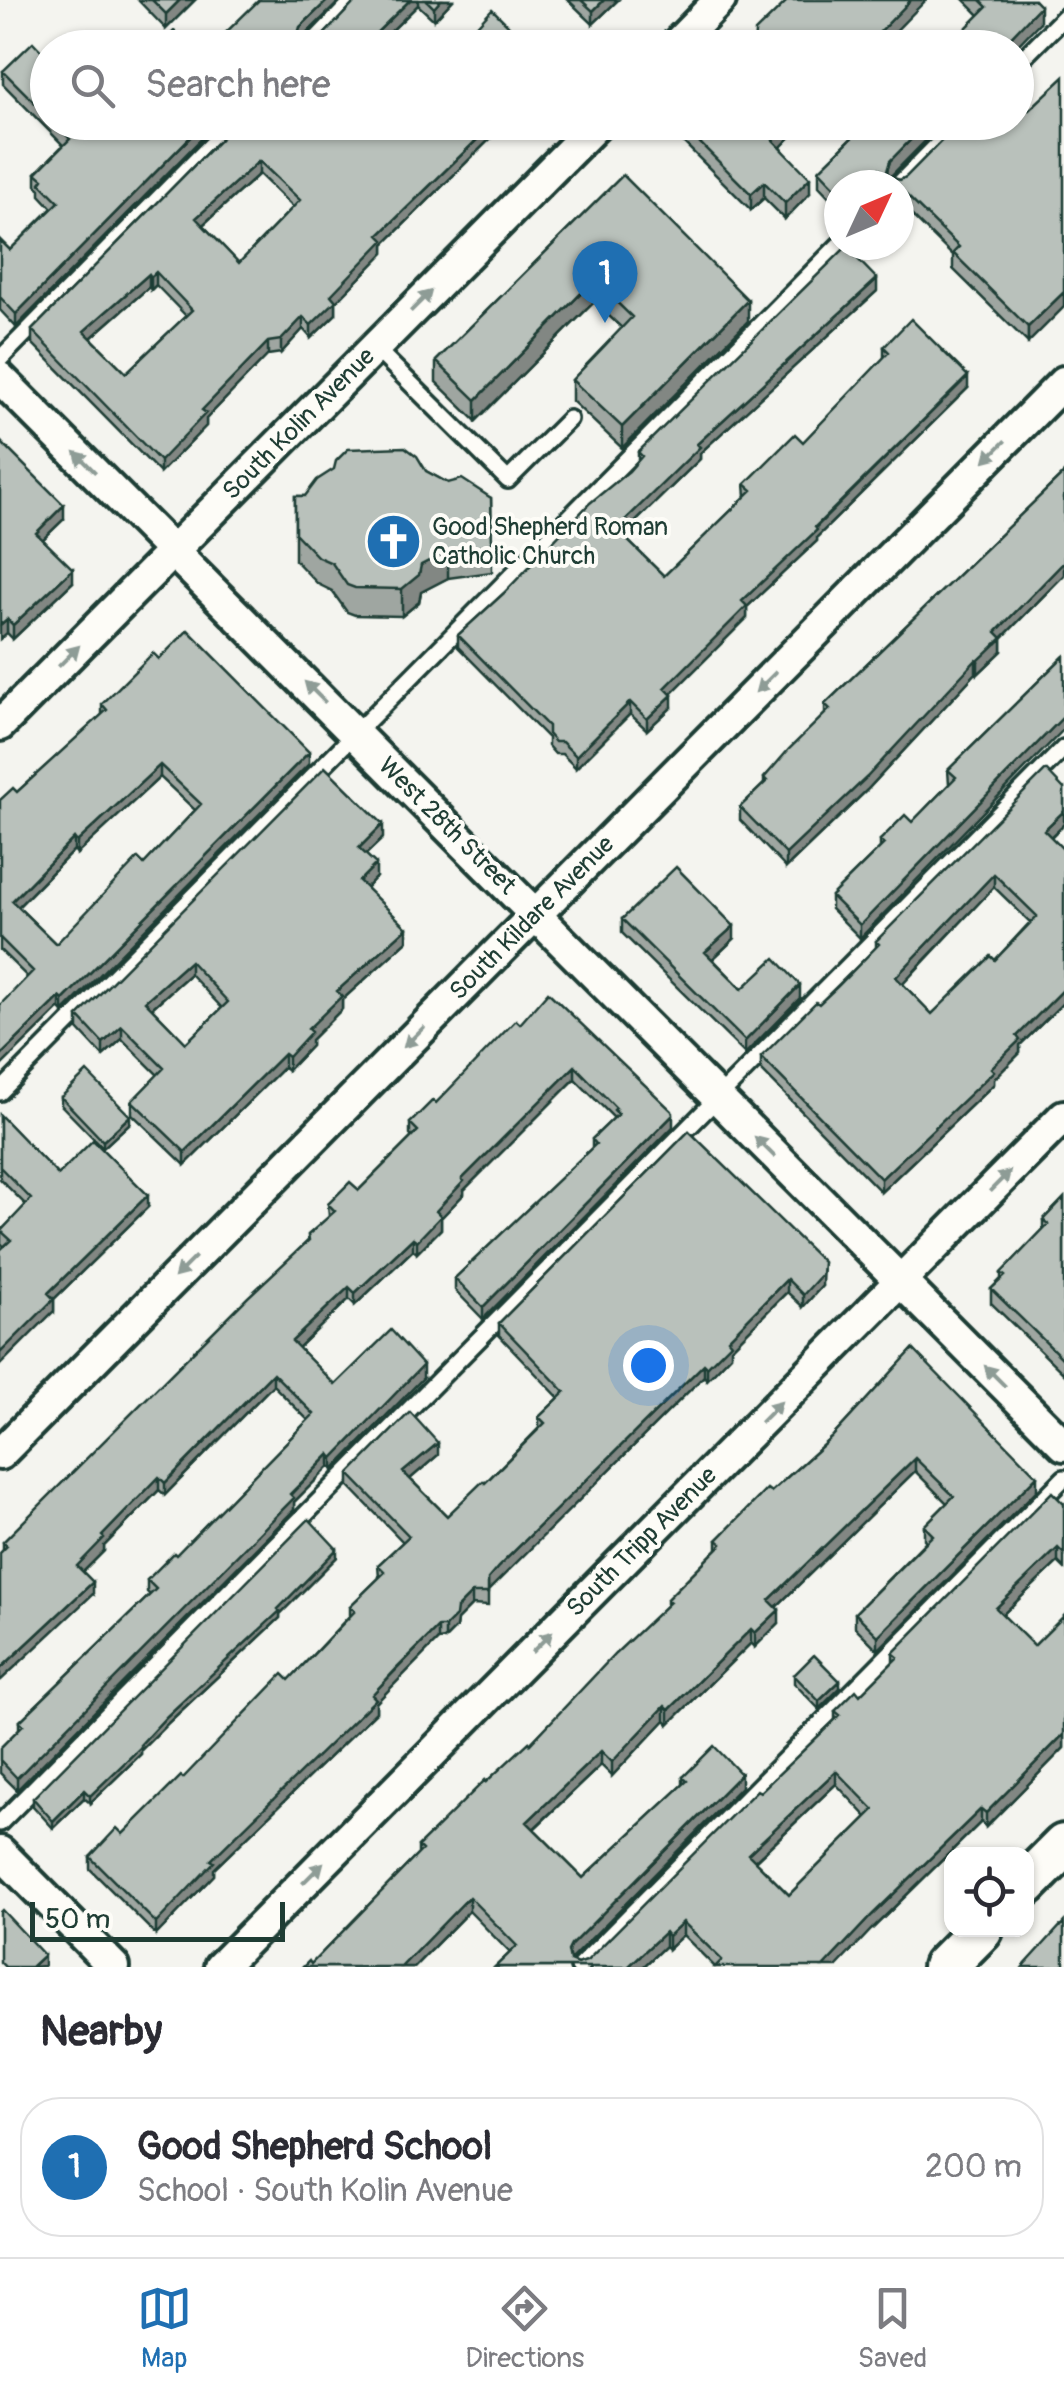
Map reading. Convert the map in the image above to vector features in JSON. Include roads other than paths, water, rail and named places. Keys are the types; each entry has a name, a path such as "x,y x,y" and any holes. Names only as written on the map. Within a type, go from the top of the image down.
{"street":[{"path":"691,30 720,0"},
{"name":"South Kolin Avenue","path":"0,726 580,140"},
{"name":"West 28th Street","path":"0,378 1064,1446"},
{"name":"South Kildare Avenue","path":"0,1454 1064,382"},
{"name":"South Tripp Avenue","path":"220,1967 1064,1116"},
{"path":"1034,1876 1064,1846"},
{"path":"0,1852 114,1967"},
{"path":"944,1967 974,1937"}],"lane":[{"path":"325,30 354,0"},
{"path":"1034,47 1064,17"},
{"path":"0,359 216,140"},
{"path":"913,170 942,140"},
{"path":"0,1092 824,260"},
{"path":"375,348 508,480 569,419"},
{"path":"0,1823 1064,748"},
{"path":"579,1967 1064,1478"}],"place":[{"name":"Good Shepherd School","path":"605,323"},
{"name":"Good Shepherd Roman Catholic Church","path":"393,541"}]}
